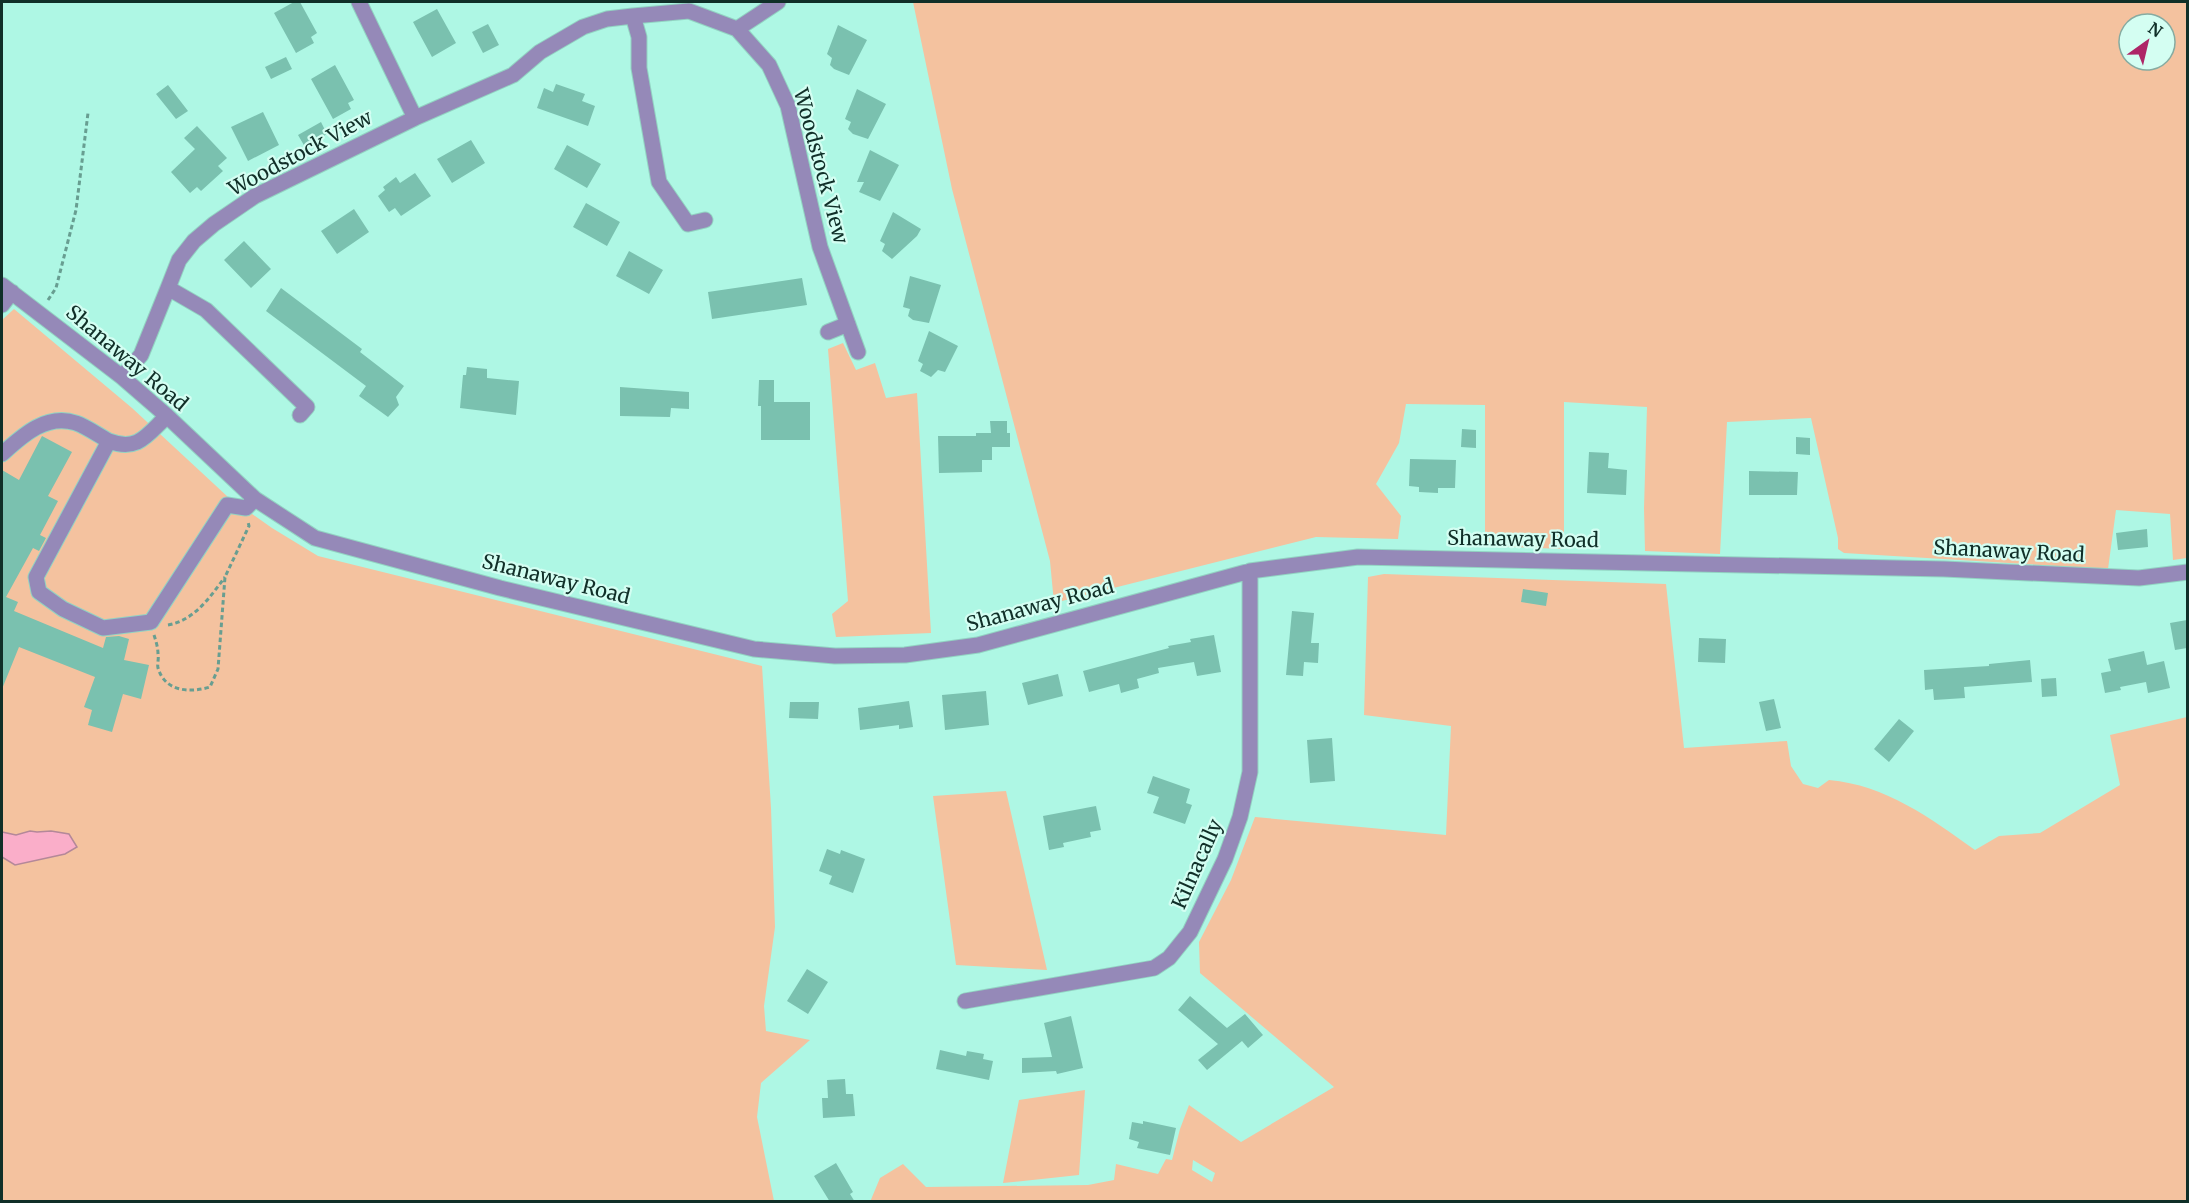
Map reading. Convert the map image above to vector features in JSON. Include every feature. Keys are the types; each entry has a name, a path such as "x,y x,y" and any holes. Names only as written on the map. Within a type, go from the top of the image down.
{"street":[{"path":"359,2 415,118"},
{"path":"737,29 778,2"},
{"name":"Woodstock View","path":"122,377 141,355 179,260 194,241 214,224 255,196 415,118 513,75 540,52 584,27 607,19 689,11 737,29 769,65 788,106 820,247 858,352"},
{"path":"633,16 639,37 639,68 659,182 688,224 705,220"},
{"path":"2,305 7,288"},
{"name":"Shanaway Road","path":"7,288 122,377 166,416 251,504 315,538 500,588 754,649 835,656 905,655 978,645 1250,571 1358,557 1944,569 2139,578 2187,572"},
{"path":"168,288 206,310 307,407 300,415"},
{"path":"828,332 848,324"},
{"path":"2,454 27,432 51,421 75,423 121,446 136,444 166,416"},
{"path":"109,441 36,577 39,592 63,609 104,627 152,622 227,506 251,504"},
{"name":"Kilnacally","path":"966,1001 1155,968 1169,958 1190,932 1225,859 1240,817 1250,772 1250,571"}],"path":[{"path":"39,313 56,288 76,210 88,112"},
{"path":"225,577 218,669 210,687 196,691 181,690 166,683 158,667 152,622 165,625 177,623 193,614 225,577 249,526 251,504"}],"shaded area":[{"path":"913,2 2187,2 2187,558 2173,560 2170,514 2116,510 2108,569 1844,553 1838,549 1838,538 1811,418 1727,422 1720,554 1645,551 1647,407 1564,402 1564,549 1485,546 1485,405 1406,404 1399,443 1376,484 1401,516 1398,539 1316,537 1054,603 1050,561 952,189"},
{"path":"14,309 132,408 228,497 272,528 318,556 762,666 771,808 775,927 764,1006 766,1031 810,1040 761,1083 757,1117 774,1201 2,1201 2,320"},
{"path":"843,343 856,370 875,363 886,398 917,393 931,633 836,637 832,614 848,601 828,349"},
{"path":"1384,574 1666,584 1684,748 1787,741 1791,766 1803,784 1818,788 1829,780 1870,789 1924,815 1975,850 1999,836 2040,833 2120,785 2110,735 2187,717 2187,1201 870,1202 880,1178 903,1164 926,1187 1088,1185 1114,1180 1116,1164 1158,1174 1166,1159 1172,1160 1189,1105 1241,1142 1334,1087 1200,973 1199,942 1231,880 1255,817 1446,835 1451,726 1364,715 1368,577","holes":["1193,1160 1215,1173 1212,1182 1192,1170"]},
{"path":"1006,791 1047,970 956,965 933,796"},
{"path":"30,831 69,834 77,847 65,854 15,865 2,857 2,832 16,835"},
{"path":"1085,1090 1079,1175 1003,1183 1019,1100"}],"building":[{"path":"294,2 300,2 317,33 311,37 314,43 296,53 274,13"},
{"path":"437,9 456,43 432,57 413,22"},
{"path":"488,24 499,45 483,53 472,32"},
{"path":"838,25 867,40 849,75 834,69 830,65 832,58 827,54"},
{"path":"286,57 292,69 271,79 265,67"},
{"path":"335,65 354,100 348,103 351,109 333,119 311,79"},
{"path":"556,84 585,94 582,101 595,106 588,126 537,108 544,88 553,92"},
{"path":"168,85 188,111 176,119 156,94"},
{"path":"857,89 886,104 868,139 853,134 848,129 851,122 845,119"},
{"path":"263,112 279,145 248,161 231,127"},
{"path":"321,122 327,134 305,147 298,135"},
{"path":"197,126 227,158 218,166 223,171 201,191 197,187 190,193 171,172 195,149 184,138"},
{"path":"471,140 485,163 452,183 437,159"},
{"path":"567,145 601,164 587,188 554,169"},
{"path":"870,150 899,165 880,201 859,192 864,182 857,182"},
{"path":"415,173 431,196 401,216 395,208 389,212 378,196 385,190 383,187 396,177 400,183"},
{"path":"586,203 620,222 607,246 573,227"},
{"path":"354,209 369,232 337,254 321,231"},
{"path":"893,212 921,229 917,236 892,259 882,251 885,244 880,241"},
{"path":"244,241 271,269 251,288 224,260"},
{"path":"629,251 663,270 649,294 616,276"},
{"path":"910,276 941,285 929,323 913,320 908,316 910,309 903,307"},
{"path":"802,278 807,305 712,319 708,292"},
{"path":"281,288 362,349 360,352 404,386 396,397 399,405 388,417 359,396 366,386 266,311"},
{"path":"929,331 958,346 945,372 938,370 931,377 920,371 923,364 918,361"},
{"path":"467,367 487,369 487,378 519,381 516,415 460,408 463,375 466,375"},
{"path":"759,380 774,380 774,402 810,402 810,440 761,440 761,406 758,406"},
{"path":"620,387 689,392 689,409 671,408 670,417 620,416"},
{"path":"990,421 1007,421 1010,447 992,447 992,460 982,460 982,472 939,473 938,436 976,436 976,433 991,433"},
{"path":"1462,429 1476,430 1476,448 1461,447"},
{"path":"42,436 72,452 48,496 58,501 40,535 46,538 39,551 33,548 6,597 18,602 14,611 103,648 106,637 119,636 129,639 124,660 149,665 141,699 123,694 112,732 88,725 92,710 84,707 95,677 19,647 2,689 2,470 19,480"},
{"path":"1796,437 1810,438 1810,455 1796,454"},
{"path":"1589,452 1609,453 1608,468 1627,470 1626,495 1587,493"},
{"path":"1410,459 1456,460 1455,488 1438,488 1438,493 1419,492 1419,487 1409,486"},
{"path":"1749,471 1798,472 1797,495 1749,495"},
{"path":"2147,529 2148,547 2118,550 2116,533"},
{"path":"1523,589 1548,593 1546,606 1521,602"},
{"path":"1292,611 1314,613 1311,643 1319,643 1318,663 1304,662 1303,676 1286,675"},
{"path":"2187,620 2187,648 2175,650 2170,623"},
{"path":"1214,635 1221,672 1197,676 1194,662 1158,668 1159,673 1137,679 1139,688 1121,693 1119,684 1089,692 1083,671 1169,648 1168,646 1191,642 1190,639"},
{"path":"1699,638 1726,639 1725,663 1698,662"},
{"path":"2144,651 2147,665 2164,661 2170,688 2148,693 2146,682 2120,687 2121,690 2105,693 2101,673 2111,671 2108,659"},
{"path":"2030,660 2032,682 1964,687 1965,698 1934,700 1933,689 1925,690 1924,670 1989,666 1989,664"},
{"path":"1058,674 1063,696 1028,705 1022,683"},
{"path":"2056,678 2057,696 2042,697 2041,679"},
{"path":"986,691 989,725 945,730 942,695"},
{"path":"1774,699 1781,728 1766,731 1759,702"},
{"path":"909,701 913,727 899,729 899,725 860,730 858,708"},
{"path":"790,702 819,702 818,719 789,718"},
{"path":"1899,719 1914,731 1889,762 1874,749"},
{"path":"1332,738 1335,781 1310,783 1307,740"},
{"path":"1153,776 1190,789 1186,803 1192,805 1185,824 1153,813 1159,797 1147,793"},
{"path":"1096,806 1101,830 1090,832 1091,837 1063,843 1064,847 1049,850 1043,816"},
{"path":"827,849 840,854 841,850 865,859 853,893 829,884 832,876 819,871"},
{"path":"807,969 828,982 808,1014 787,1001"},
{"path":"1190,996 1227,1028 1245,1014 1263,1035 1248,1048 1242,1041 1207,1070 1198,1060 1218,1044 1178,1010"},
{"path":"1071,1016 1083,1068 1057,1074 1056,1071 1022,1073 1022,1058 1052,1057 1044,1023"},
{"path":"940,1050 966,1056 967,1051 984,1054 983,1059 993,1061 989,1080 936,1069"},
{"path":"845,1079 846,1094 853,1094 855,1116 823,1118 822,1098 828,1098 827,1080"},
{"path":"1143,1121 1176,1128 1170,1155 1137,1148 1139,1142 1129,1139 1132,1122 1143,1124"},
{"path":"836,1163 853,1192 850,1194 855,1202 830,1202 814,1176"}]}
